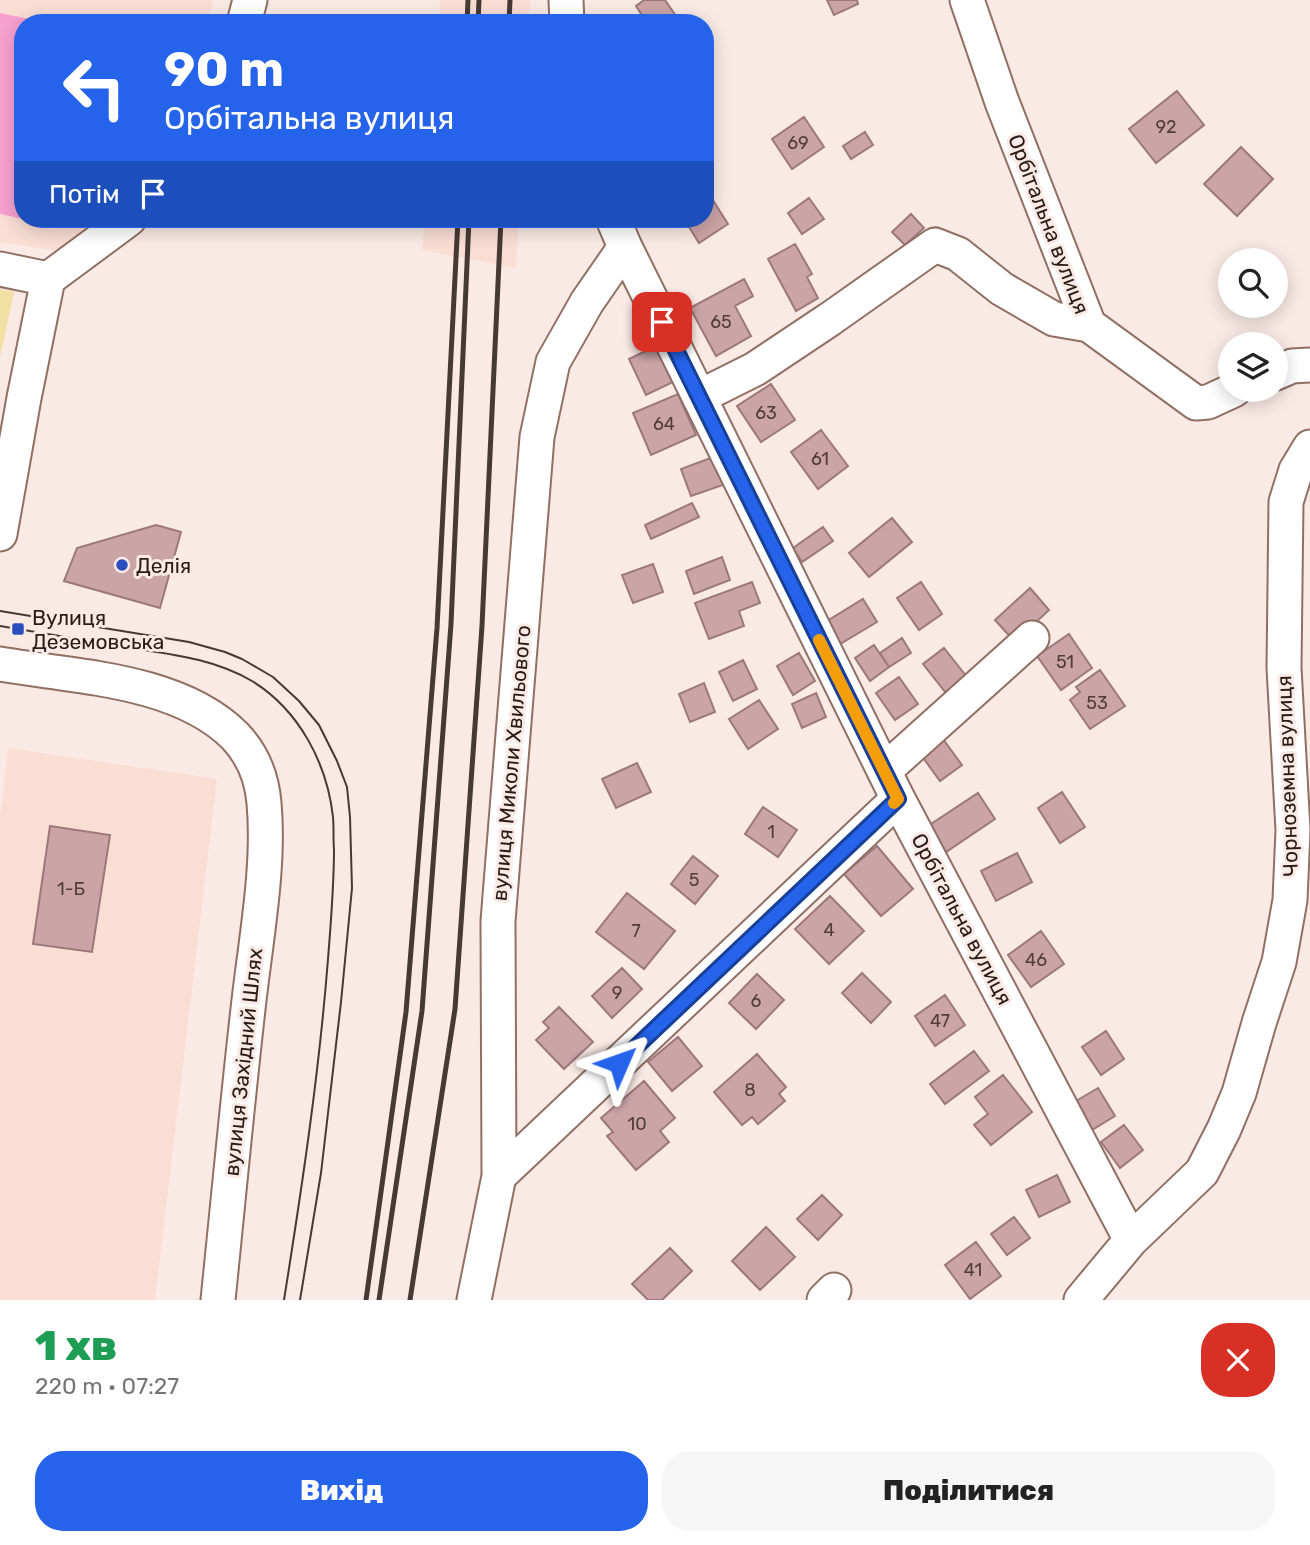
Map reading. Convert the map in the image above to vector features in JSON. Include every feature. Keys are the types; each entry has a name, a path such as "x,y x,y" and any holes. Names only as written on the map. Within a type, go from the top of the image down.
{"street":[{"name":"Орбітальна вулиця","path":"967,0 1002,102 1088,325 1196,403 1218,397"},
{"path":"0,534 48,279 118,228"},
{"name":"Орбітальна вулиця","path":"619,233 891,785 1131,1240"},
{"name":"вулиця Миколи Хвильового","path":"474,1300 499,1176 498,921 537,437 554,362 587,302 619,233"},
{"path":"699,397 755,369 935,245 958,254 1002,289 1054,319 1088,325"},
{"path":"0,269 48,279"},
{"path":"1288,368 1310,365"},
{"name":"Чорноземна вулиця","path":"1081,1300 1131,1240 1202,1172 1240,1093 1279,962 1290,900 1293,830 1284,668 1286,502 1296,470 1310,447"},
{"path":"499,1176 891,785 1032,638"},
{"name":"вулиця Західний Шлях","path":"0,664 139,687 184,703 201,711 234,736 246,750 261,783 265,825 264,874 240,1073 218,1300"}],"shaded area":[{"path":"0,0 213,0 210,14 14,14 14,228 89,228 66,252 0,242"},
{"path":"440,0 530,0 529,14 439,14"},
{"path":"0,13 14,16 14,217 0,214"},
{"path":"424,228 518,228 516,268 422,250"},
{"path":"0,289 14,292 0,357"},
{"path":"8,748 217,779 155,1300 0,1300 0,819"}],"building":[{"path":"644,0 665,0 675,14 641,14 636,6"},
{"path":"827,0 857,0 858,4 834,15"},
{"path":"1177,91 1204,125 1156,163 1129,129"},
{"path":"804,117 824,147 792,169 772,139"},
{"path":"865,132 873,145 851,159 843,146"},
{"path":"1241,147 1273,179 1237,216 1204,184"},
{"path":"809,198 824,219 802,234 788,213"},
{"path":"714,202 728,224 699,243 690,228 714,228"},
{"path":"911,214 924,228 905,245 892,232"},
{"path":"795,244 812,274 807,277 818,298 796,311 768,259"},
{"path":"744,279 753,296 735,306 751,336 716,356 690,308"},
{"path":"658,345 675,381 646,395 629,359"},
{"path":"771,384 795,420 761,442 737,406"},
{"path":"678,394 696,435 651,455 633,413"},
{"path":"821,430 848,466 818,489 791,452"},
{"path":"713,457 723,485 691,496 681,469"},
{"path":"692,503 699,517 651,539 645,525"},
{"path":"892,518 912,542 869,577 849,553"},
{"name":"Делія","path":"156,525 181,532 160,608 64,581 77,548"},
{"path":"823,527 833,541 802,562 793,548"},
{"path":"722,557 730,580 694,594 686,571"},
{"path":"653,564 663,592 633,603 622,575"},
{"path":"752,582 760,603 739,611 744,626 709,639 695,603"},
{"path":"921,582 942,614 919,630 897,598"},
{"path":"1030,588 1049,610 1015,642 995,620"},
{"path":"863,599 877,622 840,644 827,621"},
{"path":"1069,634 1092,668 1061,690 1037,656"},
{"path":"902,638 911,653 889,667 880,653"},
{"path":"874,645 889,667 870,681 855,658"},
{"path":"944,648 967,677 946,693 923,664"},
{"path":"799,653 815,681 793,695 777,666"},
{"path":"743,660 757,689 733,701 719,672"},
{"path":"1100,670 1125,706 1090,729 1070,700 1080,692 1076,687"},
{"path":"899,677 918,704 895,720 876,693"},
{"path":"704,683 715,712 690,722 679,694"},
{"path":"816,693 826,717 802,728 792,704"},
{"path":"759,700 778,729 748,749 729,719"},
{"path":"943,739 962,765 940,781 921,755"},
{"path":"637,763 651,792 616,808 602,779"},
{"path":"1062,792 1085,827 1060,843 1038,808"},
{"path":"978,793 995,819 946,852 928,826"},
{"path":"763,807 797,830 778,857 745,834"},
{"path":"50,826 110,835 92,952 33,944"},
{"path":"877,846 913,889 881,916 844,874"},
{"path":"1017,853 1032,882 996,901 981,871"},
{"path":"693,856 718,876 695,904 671,884"},
{"path":"627,893 675,931 644,969 596,932"},
{"path":"830,896 864,931 829,964 795,929"},
{"path":"1041,931 1064,964 1031,987 1008,955"},
{"path":"622,968 642,989 612,1018 592,996"},
{"path":"862,973 891,1002 871,1023 842,993"},
{"path":"757,974 784,1000 756,1029 729,1003"},
{"path":"945,995 965,1025 935,1046 915,1016"},
{"path":"559,1007 593,1042 564,1069 536,1040 549,1028 543,1022"},
{"path":"1106,1031 1124,1059 1101,1075 1082,1047"},
{"path":"678,1037 702,1066 672,1091 648,1062"},
{"path":"974,1051 989,1071 945,1104 930,1084"},
{"path":"757,1054 786,1087 779,1094 785,1101 758,1124 752,1117 742,1125 714,1092"},
{"path":"1003,1075 1032,1112 991,1145 974,1125 988,1114 975,1097"},
{"path":"644,1081 675,1118 660,1131 669,1142 636,1170 607,1136 613,1132 601,1118"},
{"path":"1098,1088 1115,1116 1087,1133 1071,1104"},
{"path":"1124,1125 1143,1150 1120,1168 1101,1142"},
{"path":"1057,1175 1070,1202 1039,1217 1026,1190"},
{"path":"822,1195 842,1215 818,1240 797,1219"},
{"path":"1014,1217 1030,1238 1007,1255 991,1234"},
{"path":"766,1227 795,1257 760,1290 732,1261"},
{"path":"976,1242 1001,1276 970,1299 945,1265"},
{"path":"670,1248 692,1271 662,1300 648,1300 632,1284"}],"tram line":[{"path":"0,611 189,642 242,659 273,677 299,701 319,725 337,761 347,787 352,888 321,1173 300,1300"},
{"path":"0,626 174,655 237,673 269,693 284,707 297,723 317,758 330,797 333,817 332,904 315,1088 284,1300"}],"railway":[{"path":"467,14 468,0"},
{"path":"478,14 479,0"},
{"path":"509,14 510,0"},
{"path":"366,1300 406,1012 437,628 458,228"},
{"path":"379,1300 422,1011 451,624 469,228"},
{"path":"410,1300 455,1009 482,626 501,228"}],"slow traffic":[{"path":"819,640 898,799 894,803"}],"place":[{"name":"Делія","path":"122,565"},
{"name":"Вулиця Деземовська","path":"18,629"}],"route":[{"path":"619,1063 898,799 662,322"}]}
